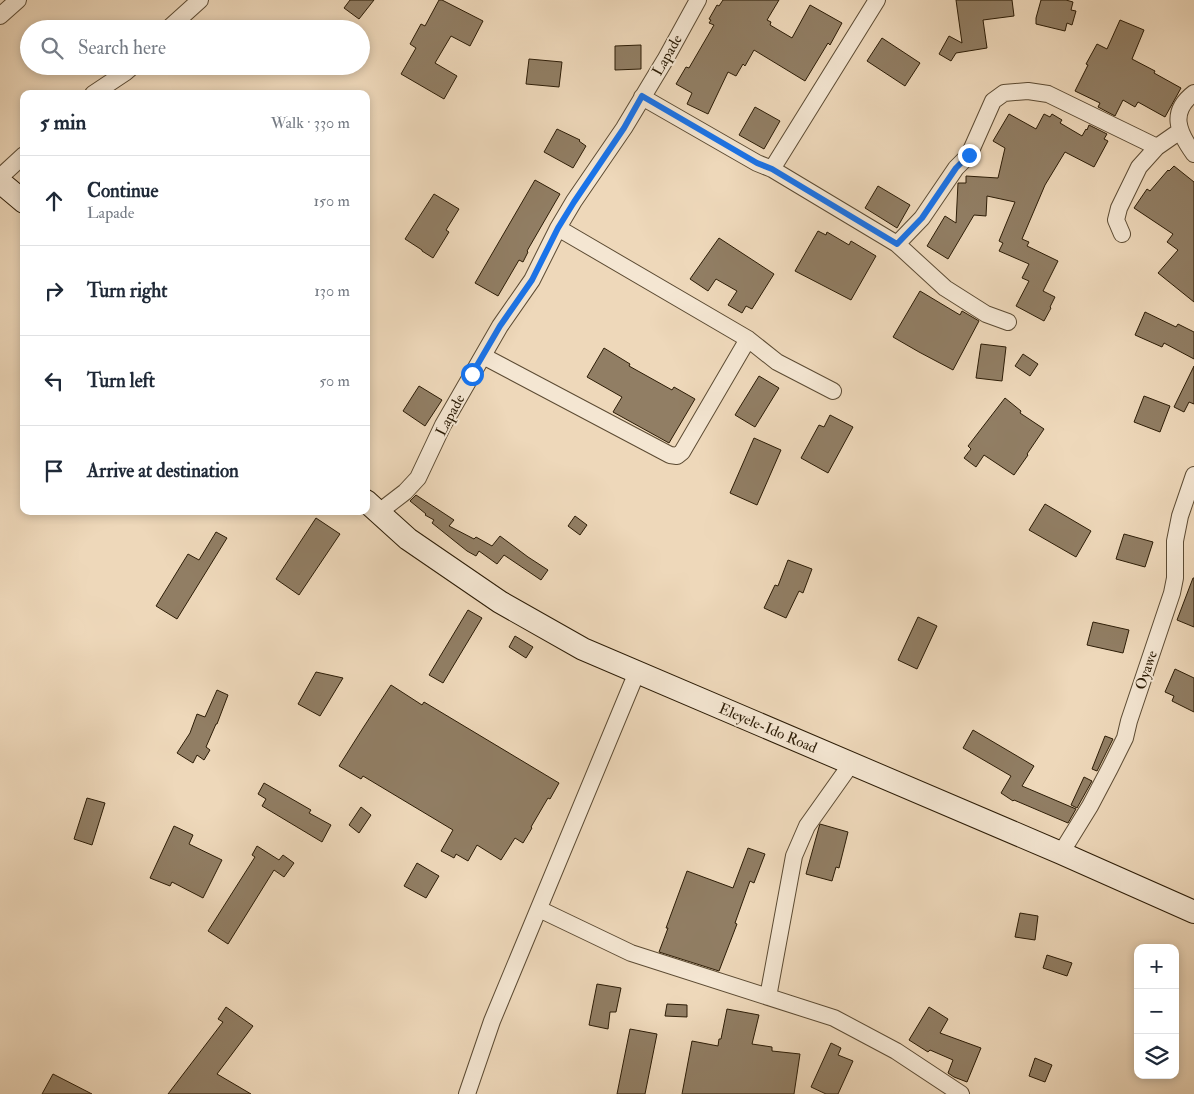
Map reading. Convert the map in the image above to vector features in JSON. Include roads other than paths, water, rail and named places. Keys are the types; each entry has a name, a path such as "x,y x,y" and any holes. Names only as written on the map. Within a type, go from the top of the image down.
{"main road":[{"name":"Eleyele-Ido Road","path":"372,507 408,539 500,602 583,649 1061,853 1194,912"}],"street":[{"path":"0,16 18,0"},
{"path":"178,20 200,0"},
{"name":"Lapade","path":"372,507 405,492 418,478 443,424 500,326 532,280 558,228 624,128 698,0"},
{"path":"772,169 877,0"},
{"path":"99,90 122,75"},
{"path":"897,244 922,218 956,168 969,155 993,101 1004,93 1028,91 1048,94 1157,147"},
{"path":"1194,93 1187,98 1180,110 1178,119 1180,131 1194,154"},
{"path":"642,96 757,163 772,169 897,244 945,288 986,314 1008,322"},
{"path":"1122,234 1116,220 1119,208 1139,167 1157,147 1180,131"},
{"path":"7,190 20,163"},
{"path":"558,228 748,339 777,362 833,391"},
{"path":"483,356 670,456 677,456 682,452 748,339"},
{"name":"Oyawe","path":"1061,853 1090,806 1125,738 1172,593 1175,578 1174,541 1180,516 1194,475"},
{"path":"467,1094 492,1022 637,672"},
{"path":"768,997 794,856 807,826 851,764"},
{"path":"539,909 632,953 834,1018 896,1051 961,1094"}]}
